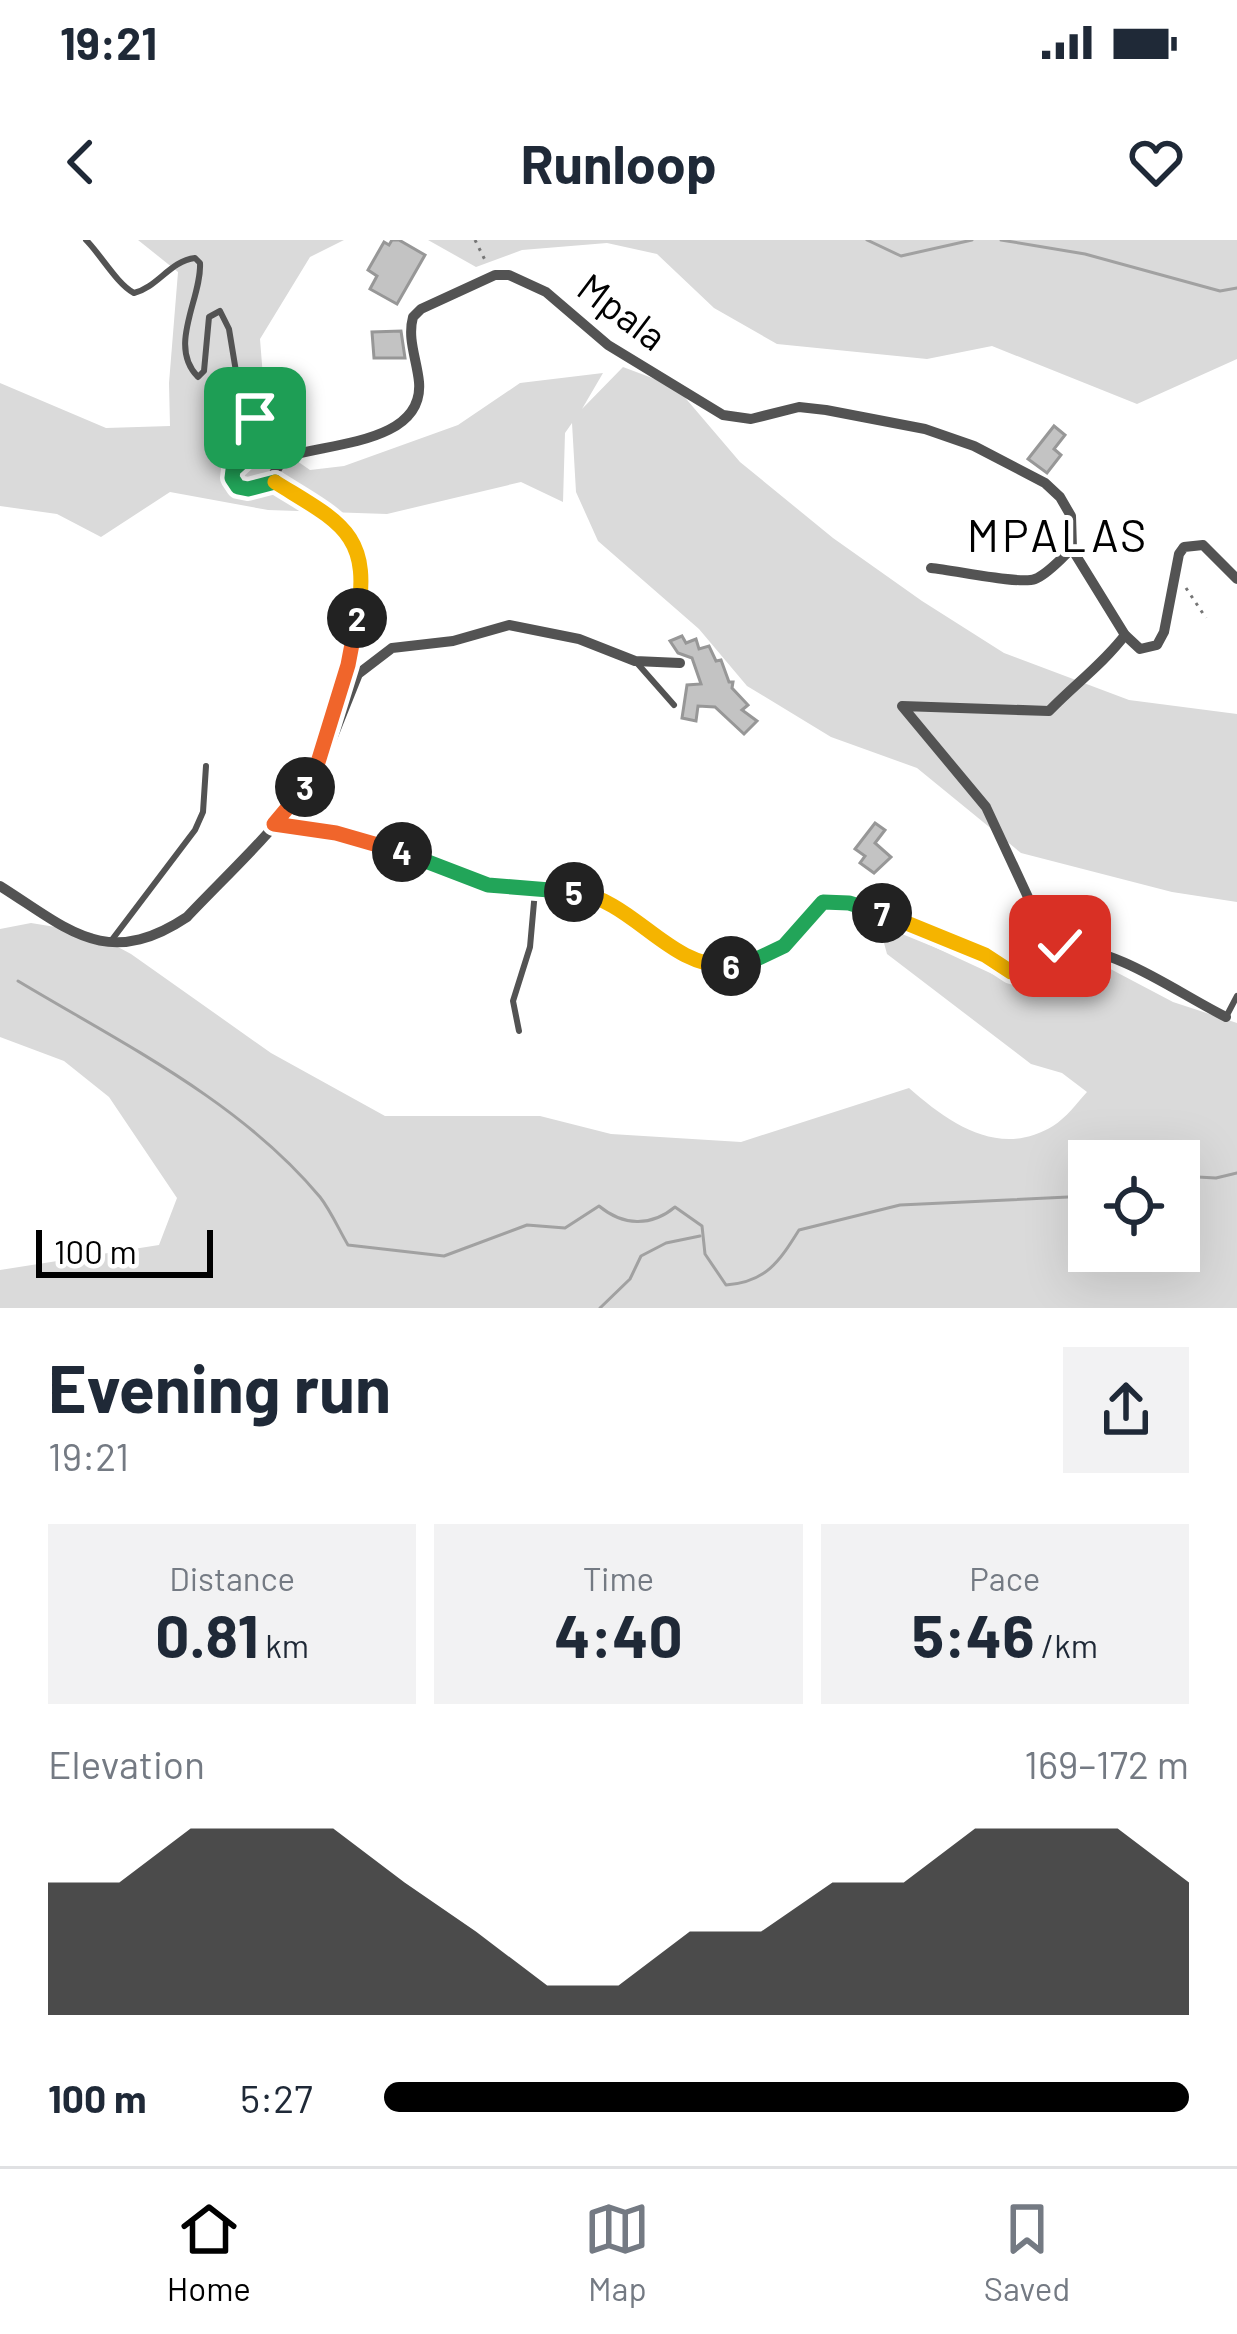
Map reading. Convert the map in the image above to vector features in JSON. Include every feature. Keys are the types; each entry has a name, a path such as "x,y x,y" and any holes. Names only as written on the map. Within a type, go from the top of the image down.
{"street":[{"path":"315,772 348,665 363,571 356,546 345,531 276,482 275,469 293,454 383,431 413,416 419,384 412,317 495,275"},
{"name":"Mpala","path":"495,275 523,279 546,292 608,345 723,415 752,419 799,407 925,429 974,446 1045,483 1071,516 1072,549 1125,634"},
{"path":"1226,1017 1189,993 1090,947 1060,946 1040,923 986,807 902,706 1049,711 1103,664 1125,634 1140,649 1156,645 1164,632 1179,554 1192,544 1202,545 1237,579"},
{"path":"931,568 1017,582 1038,579 1072,549"},
{"path":"0,886 64,930 111,941 136,941 165,932 187,917 274,824 315,772 337,734 358,674 392,648 453,641 508,625 579,639 635,661 680,663"},
{"path":"274,824 384,845 488,885 601,898 679,953 724,967 744,965 784,946 798,935 816,908 834,900 867,907 985,955 1011,972 1036,973 1060,946"}],"lane":[{"path":"86,240 124,288 134,293 154,284 186,258 200,263 187,320 185,344 191,370 198,377 204,371 209,317 220,311 229,329 244,420 251,421 275,400 284,410 279,428 233,470 232,478 238,487 248,489 276,482"},
{"path":"635,661 674,705"},
{"path":"111,941 195,830 203,812 206,766"},
{"path":"520,1031 513,1000 530,947 536,887"},
{"path":"1226,1017 1237,996"}],"path":[{"path":"475,240 475,248 495,275"},
{"path":"1174,580 1191,592 1206,618"}],"shaded area":[{"path":"138,240 344,240 310,257 260,339 268,441 310,470 344,466 458,425 520,383 603,373 582,409 623,367 676,387 740,462 833,538 1004,653 1129,700 1237,714 1237,902 1172,892 1021,853 917,768 831,737 747,686 699,629 598,541 576,492 572,423 565,433 563,502 521,482 387,514 268,510 170,492 101,537 57,514 0,506 0,383 106,428 170,426 178,272"},
{"path":"428,240 1237,240 1237,359 1137,404 992,346 927,359 777,344 714,308 657,254 607,243 522,250 476,267"},
{"path":"878,921 1001,978 1040,977 1058,956 1080,953 1173,1002 1237,1023 1237,1308 0,1308 0,1270 159,1245 177,1198 109,1097 64,1061 0,1037 0,929 31,923 92,933 131,954 271,1053 385,1116 540,1116 611,1134 741,1142 909,1088 976,1133 1013,1139 1053,1126 1087,1092 1062,1073 1031,1064 887,954"}],"building":[{"path":"392,240 425,255 397,304 370,289 377,276 368,270 384,242 389,245"},
{"path":"401,331 405,358 374,358 372,332"},
{"path":"1054,426 1065,435 1054,449 1061,455 1047,473 1028,459"},
{"path":"682,636 686,643 696,639 699,649 709,646 716,661 721,660 732,688 748,705 742,710 757,721 744,734 715,707 698,706 696,721 682,718 687,685 701,684 692,658 678,653 670,641"},
{"path":"875,823 885,830 875,843 891,857 874,873 860,863 865,856 855,849"}],"waterway":[{"path":"867,240 901,256 972,240"},
{"path":"1001,240 1085,254 1220,291 1237,288"},
{"path":"18,981 139,1052 254,1132 320,1197 348,1245 444,1256 527,1225 565,1228 599,1206 637,1222 675,1207 702,1226 705,1254 726,1285 761,1275 799,1230 900,1205 1068,1197"},
{"path":"1200,1177 1237,1173"},
{"path":"600,1308 630,1279 641,1256 666,1243 700,1236"}],"district":[{"name":"MPALAS","path":"1058,536"}],"route":[{"path":"255,418 275,400 284,410 279,428 233,470 234,482 248,489 276,482 305,499 345,531 361,557 363,571 348,665 315,772 274,824 384,845 488,885 601,898 679,953 704,964 744,965 770,955 798,935 816,908 834,900 867,907 985,955 1011,972 1036,973 1060,946"}]}
